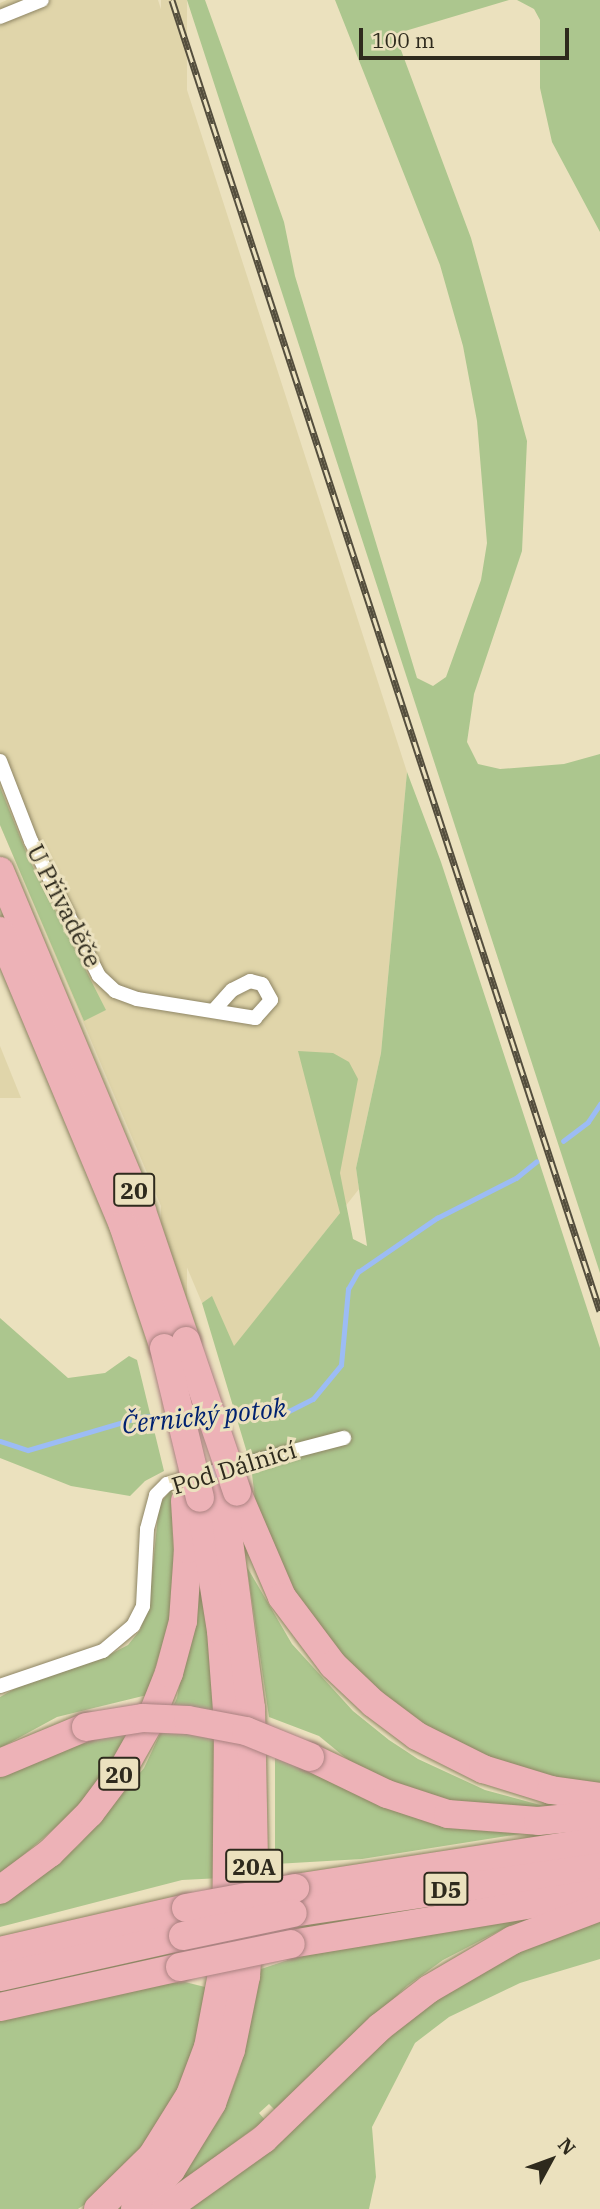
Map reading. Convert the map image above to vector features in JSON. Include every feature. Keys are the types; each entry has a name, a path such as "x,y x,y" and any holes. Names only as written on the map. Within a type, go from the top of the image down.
{"highway":[{"name":"20","path":"0,871 138,1199 211,1497 188,1549 183,1621 149,1723 90,1813 50,1853 0,1890"},
{"name":"20","path":"0,931 175,1344 211,1497"},
{"path":"211,1497 332,1665 373,1703 417,1736 483,1769 551,1790 600,1797"},
{"path":"98,2209 152,2156 190,2095 208,2047 226,1953 228,1724 211,1497"},
{"name":"20A","path":"135,2209 178,2160 212,2103 233,2041 248,1962 254,1860 251,1708 211,1497"},
{"path":"0,1763 41,1742 86,1727 143,1718 188,1720 246,1731 387,1794 448,1814 538,1821 600,1815"},
{"name":"D5","path":"0,1977 183,1936 294,1900 600,1841"},
{"name":"D5","path":"0,1951 186,1908 294,1900 600,1867"},
{"path":"0,2007 291,1944 600,1893"},
{"path":"166,2209 264,2139 380,2027 429,1989 513,1940 600,1907"}],"street":[{"path":"0,17 42,0"},
{"name":"U Přivaděče","path":"0,761 31,841 99,976 115,991 137,999 215,1009"},
{"name":"Pod Dálnicí","path":"0,1686 103,1651 133,1626 143,1606 152,1509 156,1494 167,1484 344,1438"}],"shaded area":[{"path":"7,0 158,0 407,772 381,1053 356,1168 359,1189 234,1347 212,1297 202,1303 0,825 0,3"},
{"path":"161,0 187,0 187,1418 161,1418"},
{"path":"0,1046 21,1098 0,1098"}],"green space":[{"path":"187,0 205,0 284,222 295,276 417,678 433,686 446,677 481,580 487,543 477,421 463,346 440,265 335,0 509,0 395,34 471,238 527,441 522,551 474,694 467,742 478,764 500,769 564,764 600,754 600,1273"},
{"path":"517,0 600,0 600,232 552,142 540,88 540,20 534,9"},
{"path":"407,772 441,862 600,1348 600,1789 521,1774 430,1732 358,1674 323,1634 287,1582 255,1499 251,1466 202,1303 212,1296 234,1346 340,1213 298,1051 333,1053 349,1062 358,1079 340,1173 353,1239 367,1246 356,1168 381,1053"},
{"path":"0,787 28,857 106,1010 84,1021 0,825"},
{"path":"0,1318 68,1378 105,1373 129,1356 137,1360 164,1471 145,1481 130,1496 71,1486 0,1458"},
{"path":"171,1490 175,1602 147,1695 57,1717 0,1748 0,1697 23,1684 107,1656 128,1645 140,1630 149,1605 159,1505"},
{"path":"247,1567 292,1644 353,1711 389,1740 418,1759 485,1790 551,1808 448,1803 358,1768 319,1736 269,1717"},
{"path":"198,1586 205,1590 212,1643 221,1878 182,1880 0,1927 0,1904 78,1846 144,1768 177,1698"},
{"path":"132,1733 84,1803 0,1875 0,1774 48,1748"},
{"path":"275,1758 539,1831 362,1859 275,1864"},
{"path":"600,1915 600,1959 520,1983 449,2017 415,2043 372,2127 376,2177 369,2209 186,2209 459,1979"},
{"path":"522,1919 443,1960 407,1986 276,2111 269,2104 259,2113 265,2120 183,2181 180,2178 222,2115 239,2072 261,1969 297,1957"},
{"path":"185,1982 209,1988 192,2059 162,2123 110,2187 78,2209 0,2209 0,2021 152,1985"}],"waterway":[{"name":"Černický potok","path":"563,1141 588,1122 600,1104"},
{"name":"Černický potok","path":"222,1412 285,1413 313,1399 341,1365 348,1289 358,1272 437,1218 516,1178 536,1162"},
{"name":"Černický potok","path":"0,1441 28,1450 140,1417 171,1415"}],"railway":[{"path":"172,0 600,1311"}]}
